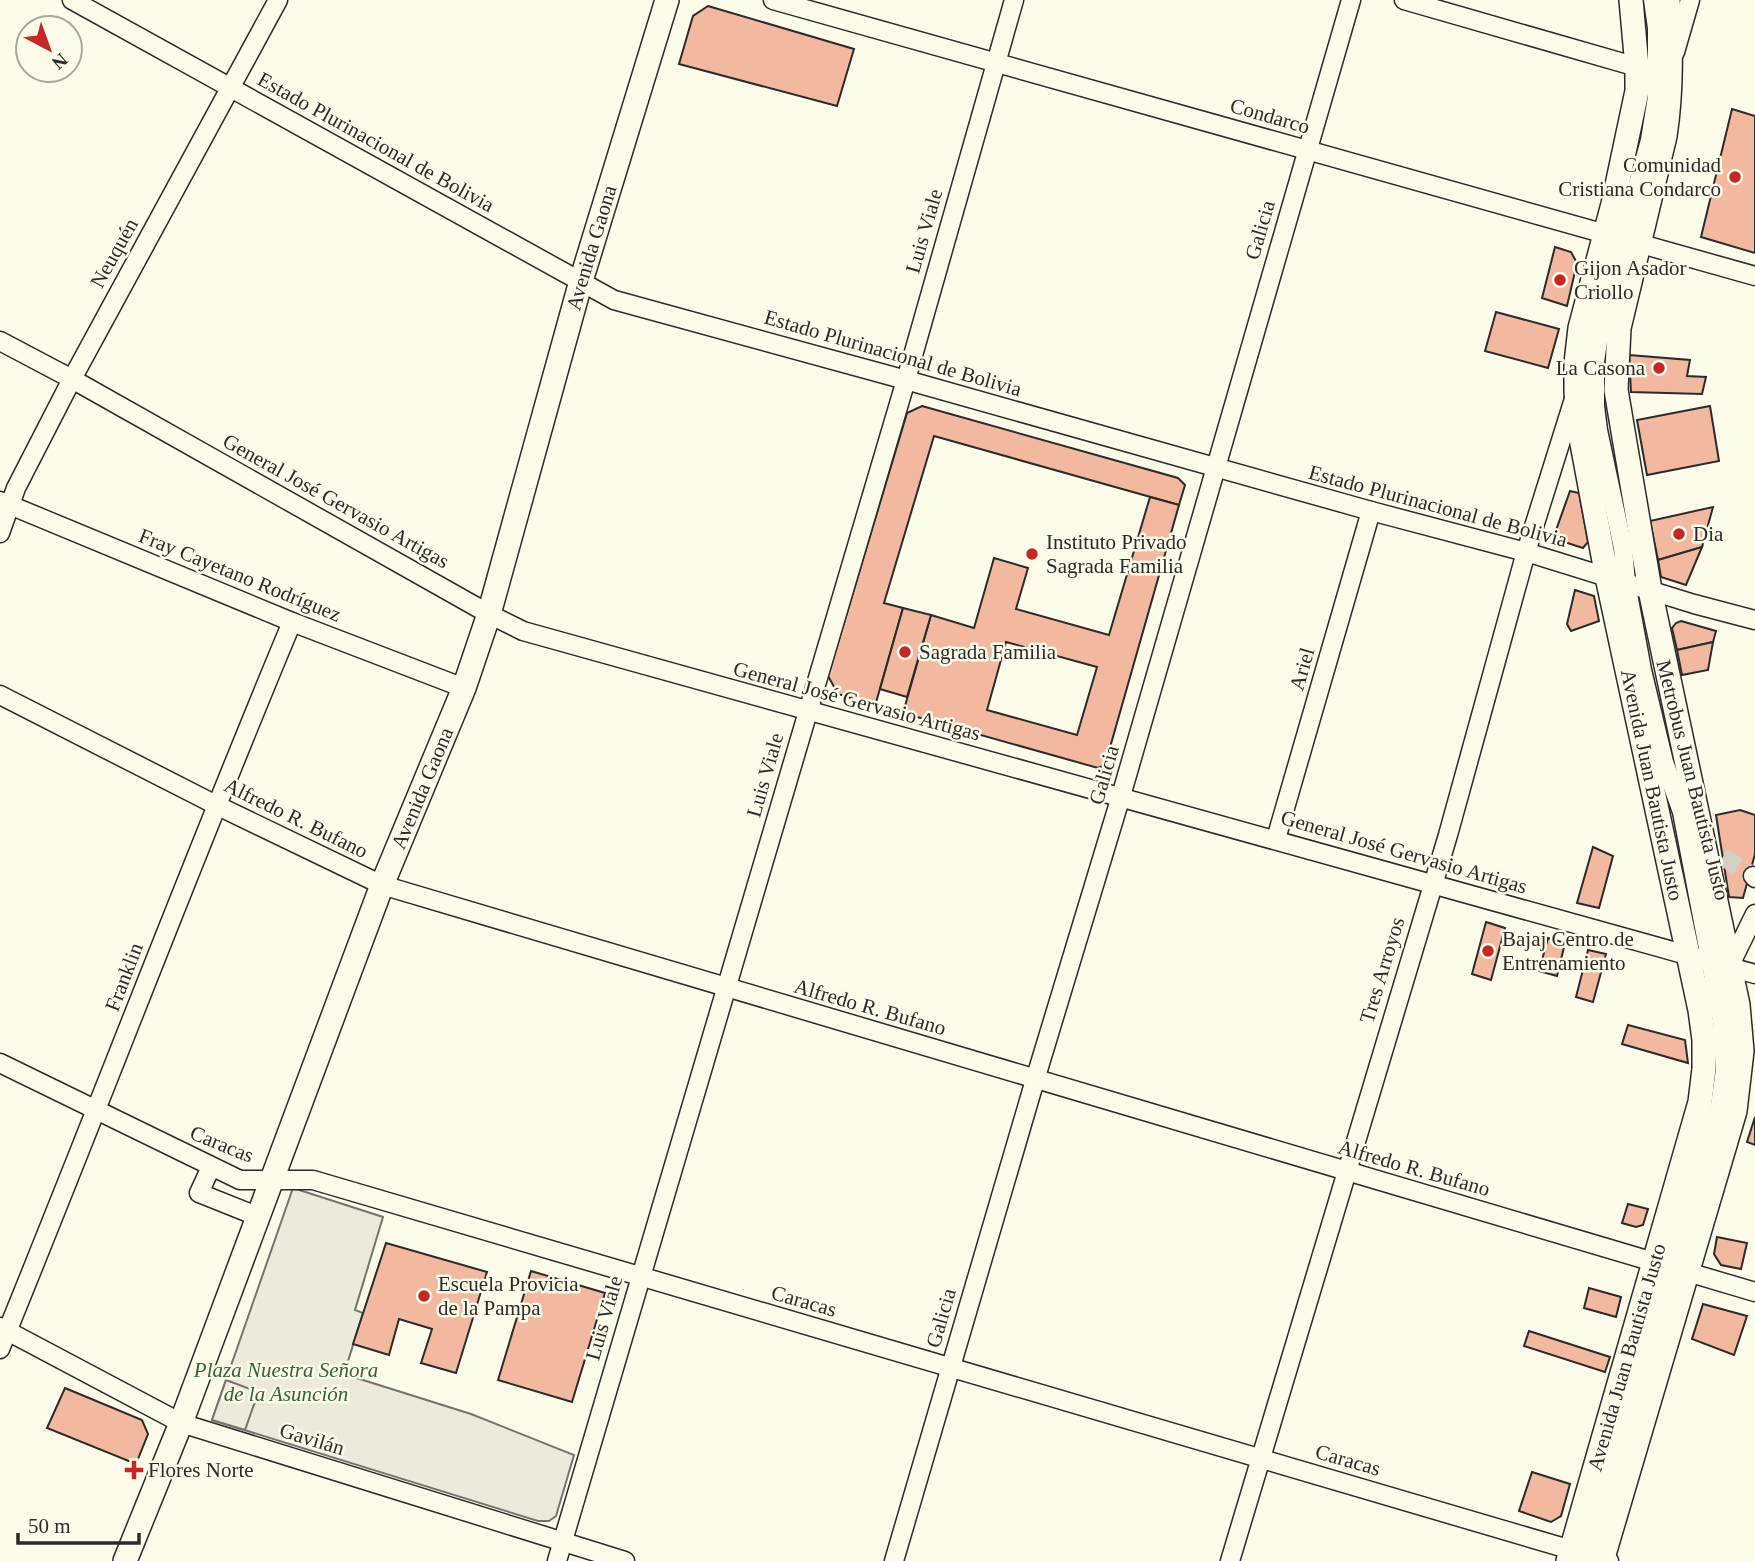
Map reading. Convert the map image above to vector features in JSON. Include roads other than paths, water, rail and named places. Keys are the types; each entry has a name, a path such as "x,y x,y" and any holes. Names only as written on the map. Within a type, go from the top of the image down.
{"main road":[{"name":"Avenida Gaona","path":"125,1561 181,1423 382,885 464,688 489,614 581,282 667,0"},
{"name":"Avenida Juan Bautista Justo","path":"1589,1558 1672,1267 1704,1069 1700,1010 1709,961 1714,852 1650,590 1616,390 1622,240 1637,67 1631,0"},
{"name":"Avenida Juan Bautista Justo","path":"1589,1558 1672,1267 1735,1111 1741,1081 1740,1023 1709,961 1580,433 1576,392 1580,328 1622,240 1665,136 1670,109 1672,62 1668,0"}],"street":[{"name":"Estado Plurinacional de Bolivia","path":"72,0 614,300 1526,552 1755,620"},
{"name":"Neuquén","path":"0,533 5,503 278,0"},
{"name":"Condarco","path":"773,0 1755,276"},
{"name":"Luis Viale","path":"557,1561 906,380 1014,0"},
{"name":"Galicia","path":"894,1561 1121,796 1351,0"},
{"path":"1404,0 1637,67"},
{"path":"1617,580 1623,548 1598,430 1594,383 1602,316 1650,141 1657,97 1657,28 1653,0"},
{"path":"1672,62 1690,0"},
{"name":"General José Gervasio Artigas","path":"0,341 523,631 1755,974"},
{"name":"Tres Arroyos","path":"1230,1561 1448,835 1526,552 1576,392"},
{"name":"Fray Cayetano Rodríguez","path":"5,503 292,622 464,688"},
{"name":"Ariel","path":"1276,839 1371,511"},
{"name":"Franklin","path":"0,1349 4,1329 97,1111 216,805 292,622"},
{"name":"Alfredo R. Bufano","path":"0,695 216,805 382,885 1755,1292"},
{"path":"1709,961 1755,914"},
{"name":"Caracas","path":"0,1063 240,1181 313,1180 1262,1458 1589,1558"},
{"path":"211,1167 199,1193 259,1217"},
{"name":"Gavilán","path":"4,1329 181,1423 625,1561"}],"tunnel":[{"path":"1723,857 1753,876"}],"place":[{"name":"Comunidad Cristiana Condarco","path":"1735,177"},
{"name":"Gijon Asador Criollo","path":"1560,280"},
{"name":"La Casona","path":"1659,368"},
{"name":"Dia","path":"1679,534"},
{"name":"Instituto Privado Sagrada Familia","path":"1032,554"},
{"name":"Sagrada Familia","path":"905,652"},
{"name":"Bajaj Centro de Entrenamiento","path":"1488,951"},
{"name":"Escuela Provicia de la Pampa","path":"424,1296"},
{"name":"Flores Norte","path":"134,1470"}],"park label":[{"name":"Plaza Nuestra Señora de la Asunción","path":"286,1382"}]}
